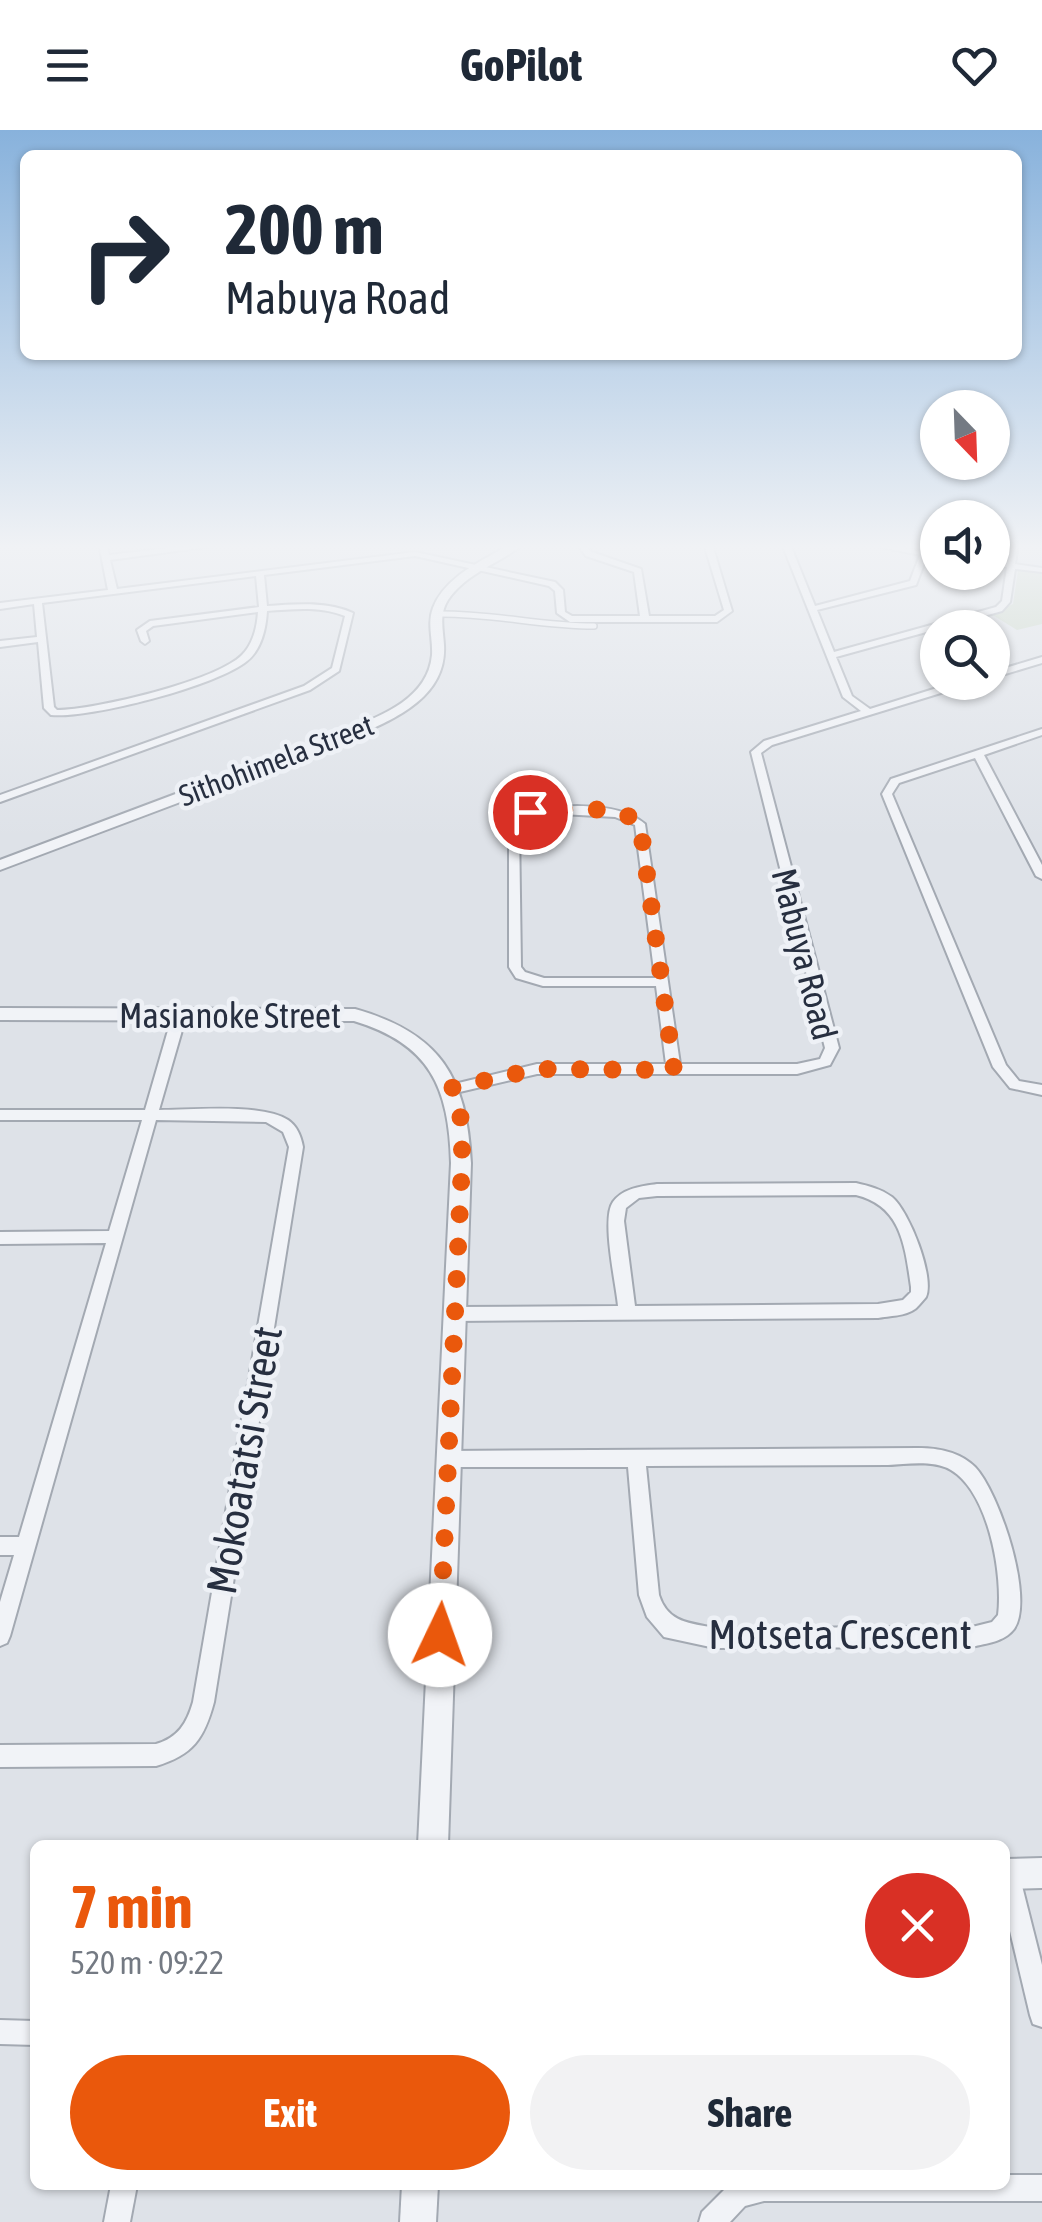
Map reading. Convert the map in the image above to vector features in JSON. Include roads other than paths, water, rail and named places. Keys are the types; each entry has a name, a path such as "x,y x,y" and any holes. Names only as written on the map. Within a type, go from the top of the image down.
{"street":[{"path":"43,642 50,710 64,714 89,711 237,664 251,652 255,642"},
{"path":"0,800 280,700 334,672 341,642"},
{"name":"Sithohimela Street","path":"0,865 353,732 399,710 425,690 434,674 436,642"},
{"path":"826,642 848,697 868,712"},
{"path":"832,655 882,642"},
{"path":"1010,670 1042,660"},
{"name":"Mabuya Road","path":"451,1088 537,1069 808,1069 830,1056 832,1048 756,752 768,742 920,696"},
{"path":"1042,732 895,781 887,794 1000,1067 1015,1085 1042,1090"},
{"path":"978,754 1042,876"},
{"path":"663,982 543,982 520,975 516,967 517,818 530,812 608,812 626,814 642,827 663,982 674,1070"},
{"path":"0,1636 180,1013"},
{"name":"Masianoke Street","path":"0,1014 341,1014 370,1019 412,1041 432,1060 451,1088 462,1122 433,1840"},
{"path":"0,1115 152,1113"},
{"name":"Mokoatatsi Street","path":"0,1756 139,1756 171,1752 195,1729 202,1711 296,1140 289,1128 274,1117 152,1113"},
{"path":"454,1314 894,1310 914,1301 919,1287 899,1212 879,1193 842,1188 657,1190 634,1194 618,1206 616,1221 627,1311"},
{"path":"0,1238 115,1237"},
{"name":"Motseta Crescent","path":"928,1457 958,1464 984,1495 1001,1547 1011,1582 1008,1620 997,1631 972,1637 714,1638 681,1634 661,1621 650,1594 636,1459 928,1457"},
{"path":"448,1459 636,1459"},
{"path":"0,1546 26,1546"},
{"path":"1010,1874 1042,1873"},
{"path":"1010,1890 1042,2016"},
{"path":"0,2032 30,2032"},
{"path":"1010,2188 1042,2188"},
{"path":"118,2222 123,2190"},
{"path":"418,2222 420,2190"},
{"path":"712,2222 737,2195 756,2190"}]}
